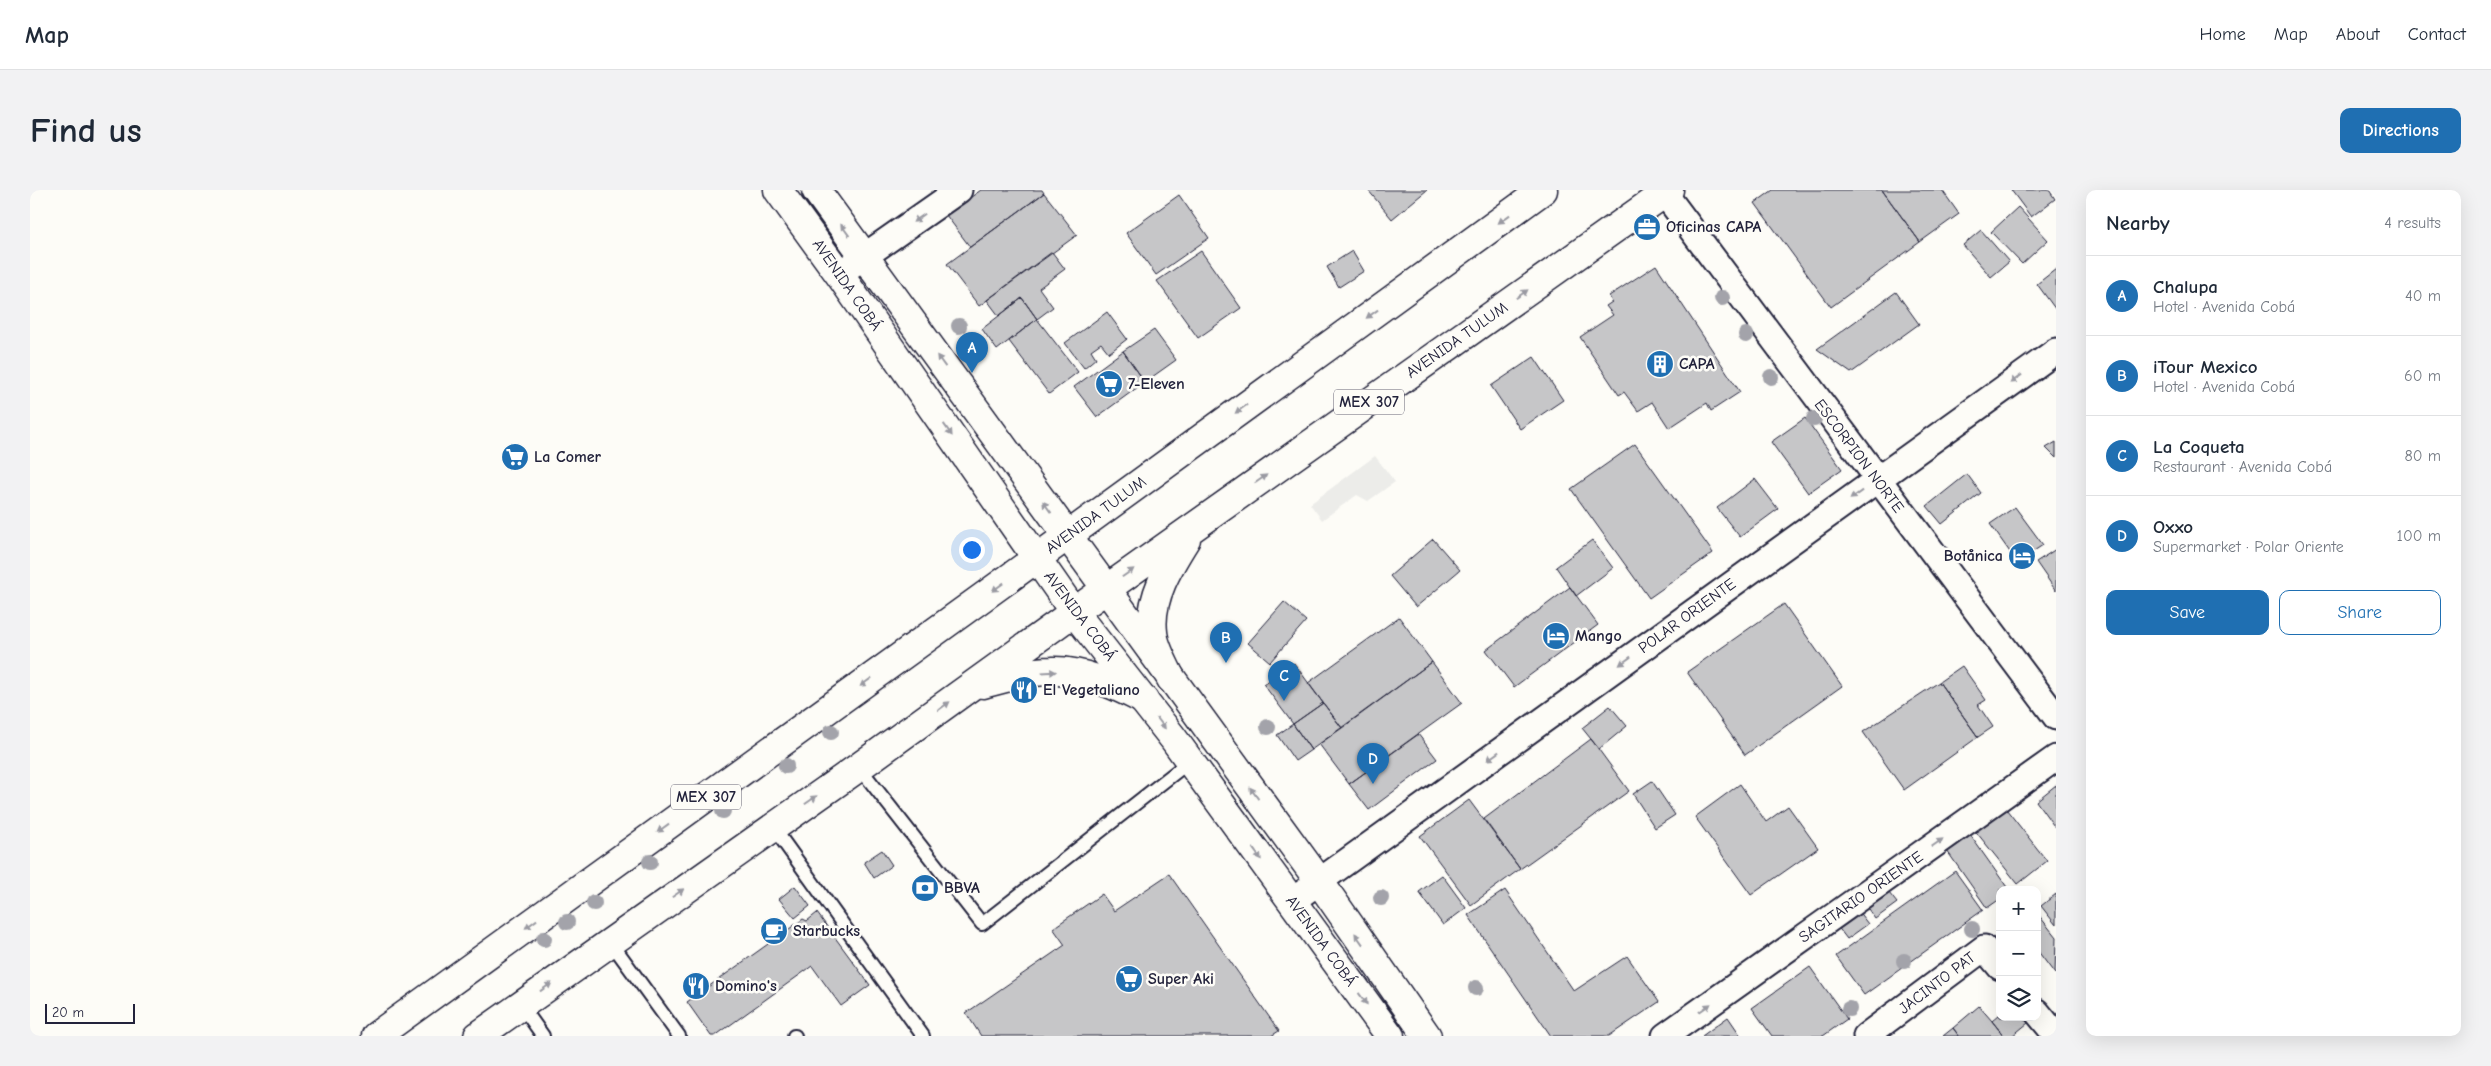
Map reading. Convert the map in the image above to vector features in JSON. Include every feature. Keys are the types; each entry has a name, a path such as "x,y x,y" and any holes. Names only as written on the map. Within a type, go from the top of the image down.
{"main road":[{"name":"AVENIDA COBÁ","path":"778,190 839,274 1074,612 1144,700 1390,1036"},
{"name":"AVENIDA COBÁ","path":"816,190 1319,881 1427,1036"},
{"name":"AVENIDA TULUM","path":"1037,558 1543,190"},
{"name":"AVENIDA TULUM","path":"1074,612 1665,191"},
{"path":"1171,679 1153,632 1156,600 1167,568 1194,526"},
{"name":"MEX 307","path":"393,1031 1037,558"},
{"name":"MEX 307","path":"478,1036 610,941 860,767 1074,612"},
{"path":"967,688 1012,676 1053,671 1090,677 1144,700"}],"street":[{"path":"839,274 959,190"},
{"name":"ESCORPION NORTE","path":"1665,191 1877,480 2056,718"},
{"name":"POLAR ORIENTE","path":"1292,900 2056,351"},
{"name":"SAGITARIO ORIENTE","path":"1666,1036 2056,758"},
{"name":"JACINTO PAT","path":"1866,1036 1992,958"},
{"path":"2041,1017 2056,1035"}],"lane":[{"path":"860,767 982,924 1190,762"},
{"path":"773,827 923,1036"},
{"path":"610,941 679,1036"},
{"path":"521,1005 544,1036"}],"shaded area":[{"path":"1375,456 1395,482 1368,501 1357,495 1322,520 1310,504"}],"building":[{"path":"981,190 1042,190 1044,193 970,247 946,215"},
{"path":"1368,190 1427,190 1392,219"},
{"path":"1773,190 1882,190 1920,242 1831,307 1755,203"},
{"path":"1882,190 1942,190 1959,214 1920,242"},
{"path":"2011,190 2049,190 2055,199 2031,217"},
{"path":"1044,193 1077,235 979,306 947,264"},
{"path":"1179,195 1209,238 1156,275 1126,233"},
{"path":"2018,207 2048,240 2022,264 1991,232"},
{"path":"1981,230 2009,262 1991,277 1963,245"},
{"path":"1201,251 1241,308 1198,338 1157,281"},
{"path":"1352,251 1364,271 1339,287 1327,267"},
{"path":"1052,252 1065,269 1039,288 1053,307 1037,319 1022,298 999,316 987,300"},
{"name":"CAPA","path":"1656,265 1740,392 1711,411 1707,403 1669,428 1652,402 1638,411 1624,392 1619,395 1580,337 1613,315 1606,306 1612,302 1609,296"},
{"path":"2056,269 2056,310 2037,284"},
{"path":"1896,292 1919,324 1851,373 1817,349"},
{"path":"1022,298 1037,319 997,350 982,329"},
{"path":"1107,312 1127,339 1109,353 1101,343 1091,350 1096,358 1084,368 1065,343"},
{"path":"1037,319 1078,372 1049,394 1009,341"},
{"path":"1154,330 1176,360 1145,382 1123,351"},
{"name":"7-Eleven","path":"1123,351 1145,382 1097,417 1074,387"},
{"path":"1534,357 1563,400 1520,429 1491,386"},
{"path":"1805,418 1842,469 1808,493 1771,442"},
{"path":"2056,442 2056,458 2046,448"},
{"path":"1635,444 1713,553 1649,598 1571,489"},
{"path":"1967,474 1981,493 1942,524 1927,506"},
{"path":"1755,479 1778,509 1740,537 1717,508"},
{"path":"2015,507 2043,545 2017,562 1990,524"},
{"path":"1433,539 1460,570 1416,607 1390,576"},
{"path":"1592,540 1613,568 1576,596 1556,567"},
{"path":"2056,549 2056,591 2036,562"},
{"path":"1570,587 1598,625 1514,687 1486,650"},
{"path":"1284,602 1306,621 1270,662 1248,643"},
{"path":"1784,604 1842,686 1745,755 1687,672"},
{"path":"1399,617 1432,662 1342,728 1308,683"},
{"path":"1432,662 1462,703 1349,784 1319,744"},
{"path":"1294,663 1323,703 1293,724 1264,685"},
{"path":"1962,666 1986,700 1978,705 1993,727 1978,737 1939,682"},
{"path":"1939,682 1978,737 1904,790 1863,732"},
{"path":"1323,703 1342,728 1311,750 1293,724"},
{"path":"1610,706 1627,726 1599,749 1582,728"},
{"path":"1293,724 1311,750 1295,761 1277,735"},
{"path":"1418,734 1437,759 1369,810 1349,784"},
{"path":"1591,739 1629,791 1520,869 1484,819"},
{"path":"1652,781 1675,815 1655,828 1633,794"},
{"path":"1740,784 1766,822 1788,806 1818,848 1751,895 1695,817"},
{"path":"2056,785 2056,829 2036,801"},
{"path":"1469,800 1520,869 1471,905 1420,836"},
{"path":"2003,805 2047,861 2018,884 1973,828"},
{"path":"1968,832 2006,886 1996,886 1996,902 1987,908 1945,848"},
{"path":"882,850 892,865 874,878 864,862"},
{"path":"1955,871 1983,910 1864,995 1836,956"},
{"name":"Super Aki","path":"1169,874 1279,1031 1271,1036 981,1036 966,1013 1065,945 1053,928 1102,894 1114,911"},
{"path":"1442,875 1466,908 1443,925 1419,892"},
{"path":"795,886 810,906 795,918 779,899"},
{"path":"1885,888 1897,903 1875,919 1864,903"},
{"path":"1505,890 1574,991 1627,956 1659,1002 1609,1036 1551,1036 1468,915"},
{"path":"2056,894 2056,925 2041,906"},
{"path":"1858,911 1868,924 1847,939 1837,926"},
{"path":"817,913 870,985 841,1006 812,966 715,1036 711,1036 687,1002 803,919 807,921"},
{"path":"2041,918 2056,937 2055,974 2041,955"},
{"path":"1810,967 1847,1019 1823,1036 1772,1036 1752,1008"},
{"path":"1979,1006 2004,1036 1959,1036 1953,1028"},
{"path":"1728,1017 1741,1036 1702,1036"},
{"path":"1996,1018 1996,1021 2026,1021 2028,1023 2012,1036 2004,1036 1992,1021"},
{"path":"1953,1028 1959,1036 1943,1036"}],"place":[{"name":"Oficinas CAPA","path":"1647,227"},
{"name":"CAPA","path":"1660,364"},
{"name":"Chalupa","path":"972,373"},
{"name":"7-Eleven","path":"1109,384"},
{"name":"La Comer","path":"515,457"},
{"name":"Botånica","path":"2022,556"},
{"name":"Mango","path":"1556,636"},
{"name":"iTour Mexico","path":"1226,663"},
{"name":"El Vegetaliano","path":"1024,690"},
{"name":"La Coqueta","path":"1284,701"},
{"name":"Oxxo","path":"1373,784"},
{"name":"BBVA","path":"925,888"},
{"name":"Starbucks","path":"774,931"},
{"name":"Super Aki","path":"1129,979"},
{"name":"Domino's","path":"696,986"}]}
